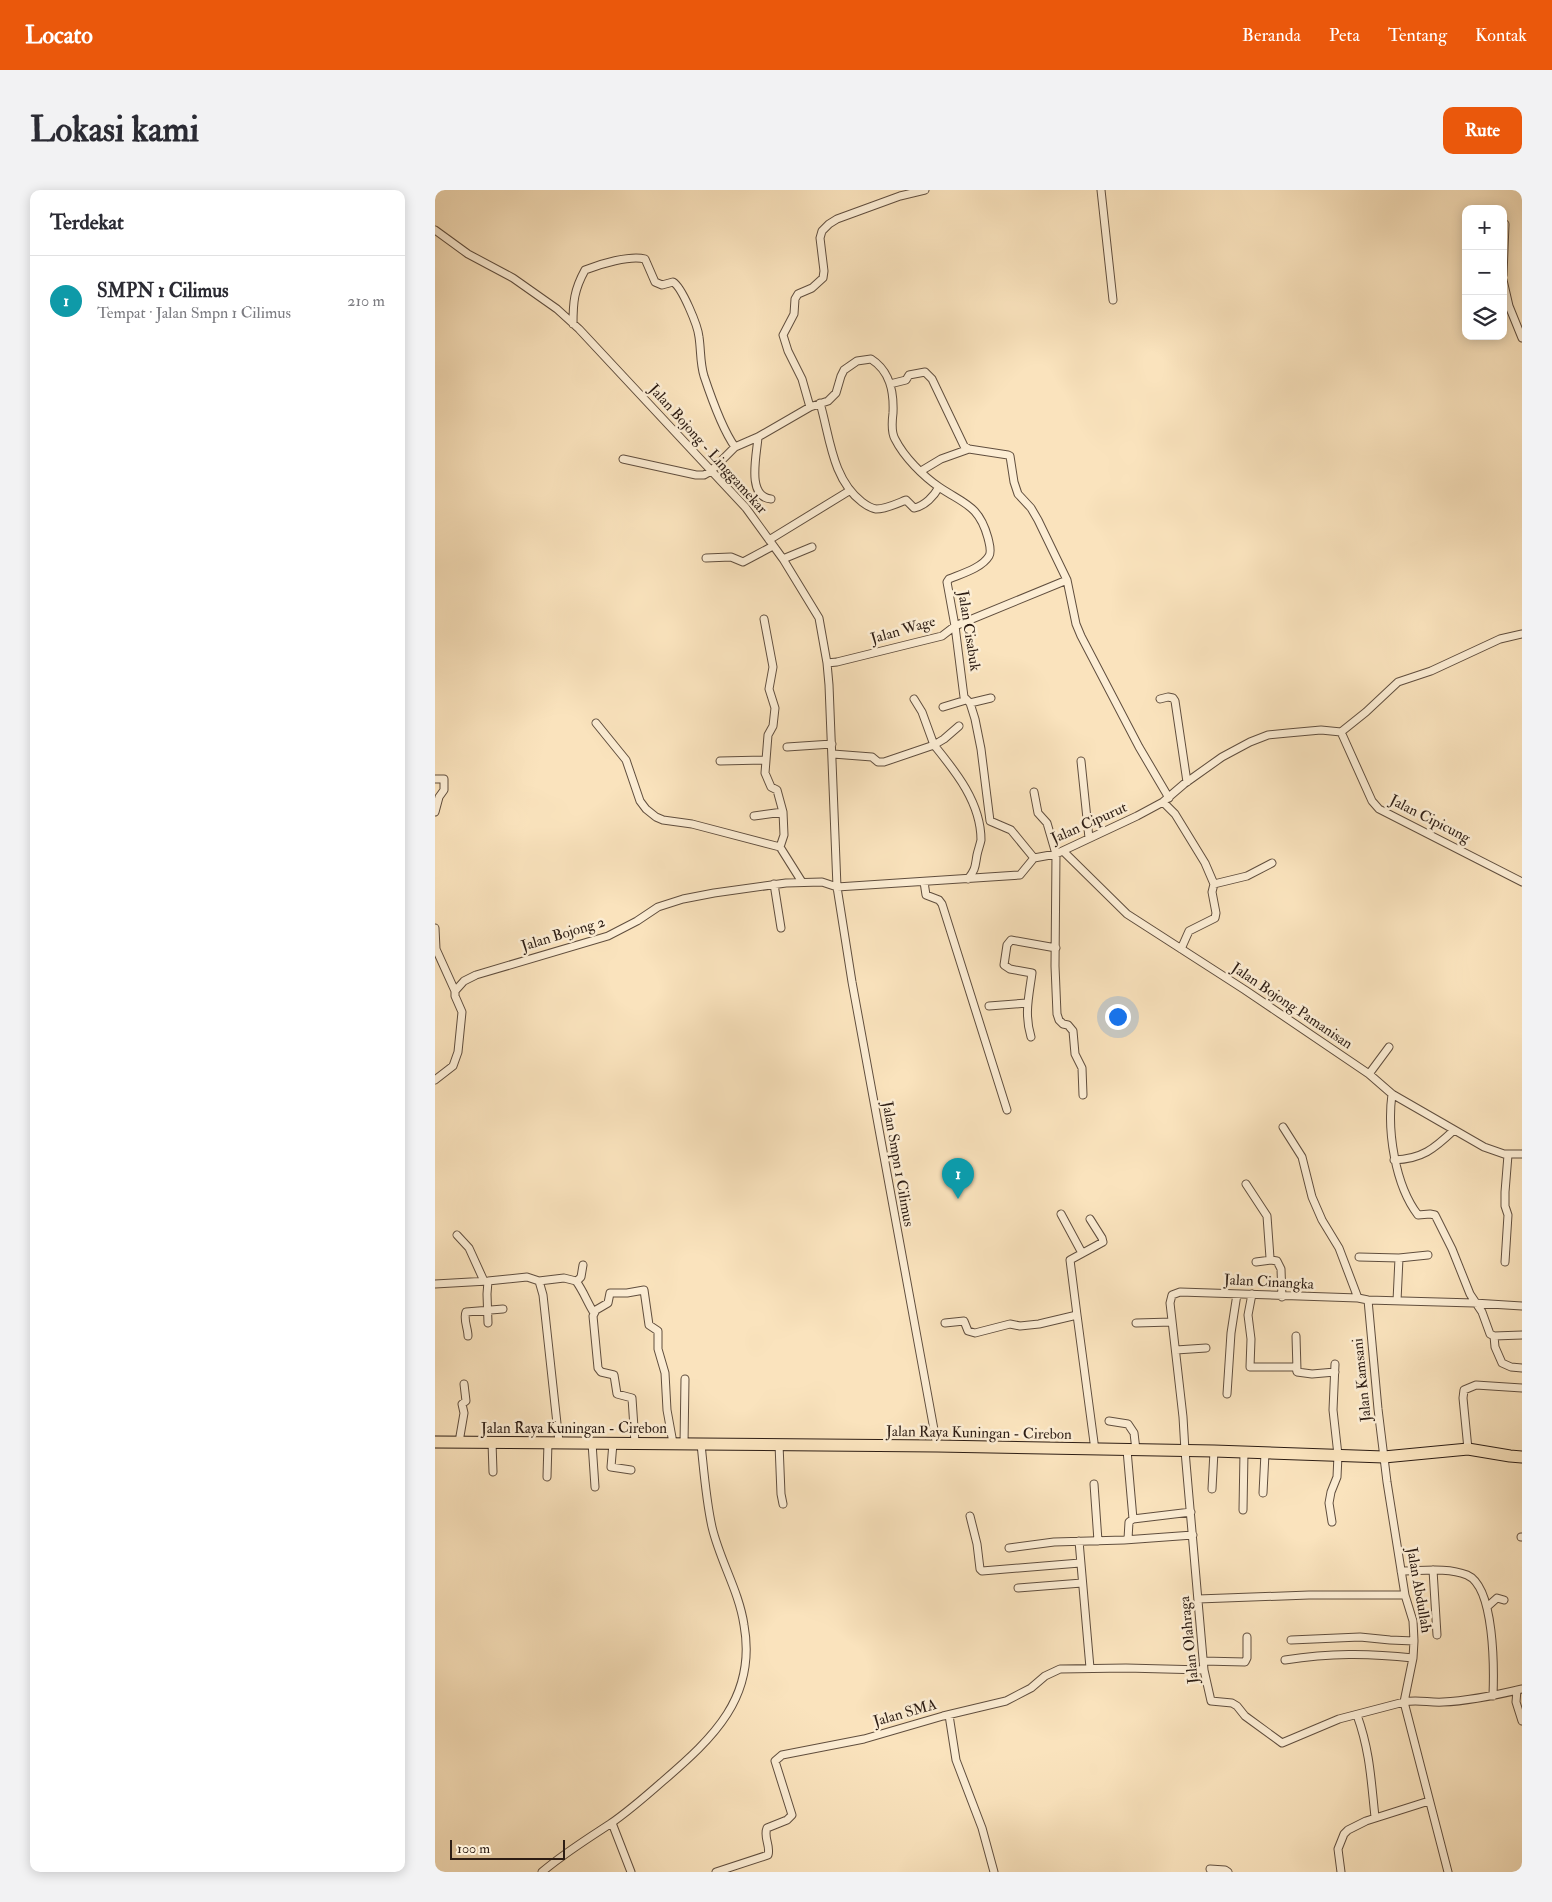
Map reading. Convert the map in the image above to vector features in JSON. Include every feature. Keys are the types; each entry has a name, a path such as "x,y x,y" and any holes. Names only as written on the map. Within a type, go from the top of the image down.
{"highway":[{"name":"Jalan Raya Kuningan - Cirebon","path":"435,1442 937,1446 1214,1451 1385,1457 1469,1449 1522,1457"}],"street":[{"path":"810,407 803,379 788,351 783,335 794,314 795,299 798,294 812,288 823,278 820,238 822,231 837,219 900,196 925,190"},
{"path":"1101,190 1113,300"},
{"name":"Jalan Bojong - Linggamekar","path":"435,230 468,254 513,278 557,309 573,324 746,508 783,559 819,618 827,663 833,754 837,887"},
{"path":"573,324 573,304 576,286 585,270 607,263 640,257 645,259 655,282 663,284 673,282 677,284 699,337 703,374 735,447 711,471 700,476 623,459"},
{"path":"1506,295 1522,338"},
{"name":"Jalan Cisabuk","path":"735,447 758,437 810,407 828,401 833,397 842,373 857,361 873,360 885,371 890,384 893,406 892,426 894,438 921,471 939,487 965,502 977,514 983,525 990,548 989,556 976,568 947,580 968,702 981,749 989,821 1011,830 1033,858"},
{"path":"890,384 906,380 909,375 925,372 929,374 953,420 960,440 969,449"},
{"path":"820,403 832,452 849,491 873,509 905,500 914,508 927,501 939,487"},
{"path":"758,437 754,481 759,494 762,497 771,499"},
{"path":"921,471 941,459 969,449 1008,454 1010,456 1013,482 1018,494 1038,520 1067,580 1076,624 1081,636 1166,800 1205,863 1214,884 1212,892 1216,913 1215,918 1189,931 1181,949"},
{"path":"706,558 731,556 743,562 849,491"},
{"path":"783,559 812,547"},
{"name":"Jalan Wage","path":"827,663 942,636 955,626 1067,580"},
{"path":"765,619 773,666 769,688 775,708 773,726 768,735 765,760 766,777 771,787 777,790 783,812 784,834 780,848"},
{"path":"1341,732 1398,682 1431,671 1500,639 1522,634"},
{"path":"1160,699 1168,697 1173,698 1175,701 1187,782"},
{"path":"943,707 991,698"},
{"path":"914,699 922,712 934,745 974,802 981,842 975,870 968,880"},
{"path":"596,723 626,760 640,801 645,809 663,820 692,824 780,848 802,882"},
{"path":"833,754 872,757 879,762 885,762 934,745 959,726"},
{"name":"Jalan Cipurut","path":"1033,858 1059,852 1137,816 1166,800 1222,757 1250,742 1268,735 1321,730 1341,732"},
{"name":"Jalan Cipicung","path":"1341,732 1372,801 1379,809 1522,882"},
{"path":"787,748 832,744"},
{"path":"720,761 765,760"},
{"path":"1081,761 1089,838"},
{"path":"435,779 444,779 444,785 435,812"},
{"path":"1034,792 1038,814 1047,823 1059,852 1055,966 1057,1014 1059,1020 1063,1024 1068,1025 1073,1031 1075,1054 1082,1068 1083,1095"},
{"path":"754,816 783,812"},
{"name":"Jalan Bojong Pamanisan","path":"1059,852 1127,914 1369,1074 1392,1094 1484,1147 1508,1155 1522,1154"},
{"path":"837,887 872,883 968,880 1020,875 1033,858"},
{"path":"1214,884 1247,876 1272,863"},
{"name":"Jalan Bojong 2","path":"455,991 464,981 476,975 608,936 637,921 658,907 683,899 774,884 822,882 837,887"},
{"path":"924,882 927,895 939,900 942,904 1007,1110"},
{"path":"774,884 781,928"},
{"name":"Jalan Smpn 1 Cilimus","path":"837,887 853,992 937,1446"},
{"path":"435,928 436,949 455,991 455,996 462,1012 458,1052 453,1066 437,1079 435,1069"},
{"path":"1031,1037 1027,1023 1027,1003 1032,973 1010,969 1004,965 1007,944 1011,940 1056,948"},
{"path":"989,1006 1027,1003"},
{"path":"1369,1074 1389,1047"},
{"path":"1392,1094 1390,1108 1394,1160 1411,1206 1421,1216 1435,1215 1452,1249 1474,1303 1482,1312 1490,1334 1494,1336 1522,1335"},
{"path":"1283,1127 1302,1157 1313,1197 1322,1220 1339,1248 1358,1298"},
{"path":"1394,1160 1407,1160 1432,1150 1454,1130"},
{"path":"1505,1262 1508,1215 1505,1206 1505,1192 1508,1155"},
{"path":"1246,1184 1267,1216 1271,1260"},
{"path":"1061,1214 1081,1253"},
{"path":"1090,1219 1103,1238 1103,1242 1071,1258 1070,1262 1095,1450"},
{"path":"457,1235 469,1248 486,1281 488,1323"},
{"path":"1359,1257 1399,1258 1428,1256"},
{"path":"1397,1301 1399,1258"},
{"path":"1256,1262 1271,1260 1277,1261 1281,1266 1282,1296"},
{"path":"575,1281 581,1277 583,1264"},
{"path":"435,1284 527,1276 539,1281 564,1278 575,1281 585,1293 588,1304 594,1313 597,1368 601,1372 614,1375 617,1394 633,1398 635,1443"},
{"path":"539,1281 544,1305 554,1442 547,1477"},
{"path":"594,1313 608,1303 610,1293 645,1291 649,1325 658,1331 659,1349 665,1373 667,1410 679,1444"},
{"name":"Jalan Cinangka","path":"1185,1451 1170,1303 1170,1297 1175,1293 1252,1294 1522,1306"},
{"path":"1227,1394 1231,1333 1237,1294"},
{"path":"1252,1294 1248,1315 1251,1344 1250,1367 1293,1366 1297,1372 1312,1374 1335,1368 1333,1410 1337,1478 1329,1503 1332,1522"},
{"name":"Jalan Kamsani","path":"1368,1300 1377,1409 1385,1457"},
{"path":"468,1336 464,1316 466,1312 503,1309"},
{"path":"945,1323 964,1321 968,1331 975,1333 1007,1324 1020,1326 1039,1324 1077,1315"},
{"path":"1136,1323 1172,1322"},
{"path":"1296,1336 1297,1372"},
{"path":"1494,1336 1495,1347 1502,1363 1511,1367 1522,1368"},
{"path":"1176,1350 1206,1348"},
{"path":"679,1444 685,1379"},
{"path":"459,1442 464,1413 462,1404 465,1401 464,1384"},
{"path":"1469,1449 1463,1398 1465,1390 1476,1385 1522,1388"},
{"path":"1109,1420 1129,1424 1134,1434 1132,1450 1133,1519"},
{"path":"492,1442 493,1472"},
{"path":"613,1443 611,1467 631,1470"},
{"path":"592,1444 595,1487"},
{"path":"542,1872 562,1855 612,1822 698,1751 721,1723 733,1704 741,1686 747,1644 745,1626 741,1606 713,1528 701,1444"},
{"path":"779,1444 783,1504"},
{"name":"Jalan Olahraga","path":"1185,1451 1203,1661 1211,1701 1232,1703 1245,1716 1282,1743 1339,1719 1412,1700 1443,1702 1493,1696 1520,1689"},
{"path":"1212,1489 1214,1451"},
{"path":"1243,1510 1245,1452"},
{"path":"1263,1493 1265,1453"},
{"name":"Jalan Abdullah","path":"1385,1457 1401,1571 1405,1595 1413,1621 1415,1641 1404,1702 1448,1872"},
{"path":"1094,1484 1098,1541"},
{"path":"1128,1540 1129,1522 1133,1519 1191,1512"},
{"path":"970,1516 977,1544 980,1569 982,1571 1080,1563"},
{"path":"1009,1548 1054,1542 1128,1540 1193,1535"},
{"path":"1079,1541 1089,1668"},
{"path":"1401,1571 1433,1570 1459,1573 1475,1580 1487,1606 1493,1646 1493,1696"},
{"path":"1433,1570 1437,1635"},
{"path":"1018,1588 1082,1583"},
{"path":"1198,1599 1309,1595 1405,1595"},
{"path":"1487,1606 1497,1598 1504,1600"},
{"path":"1203,1661 1245,1662 1247,1658 1247,1637"},
{"path":"1291,1640 1360,1637 1415,1641"},
{"path":"1285,1660 1303,1657 1370,1654 1413,1658"},
{"name":"Jalan SMA","path":"715,1872 767,1855 769,1849 765,1833 767,1828 787,1820 792,1815 775,1761 782,1754 864,1739 1006,1701 1031,1688 1045,1676 1060,1669 1204,1670"},
{"path":"1520,1689 1516,1702 1522,1720"},
{"path":"949,1715 956,1760 981,1828 994,1872"},
{"path":"1357,1715 1364,1735 1371,1769 1375,1817"},
{"path":"1341,1872 1338,1849 1344,1834 1357,1824 1375,1817 1429,1801"},
{"path":"612,1822 631,1872"},
{"path":"1210,1869 1228,1872"}],"place":[{"name":"SMPN 1 Cilimus","path":"958,1199"}]}
